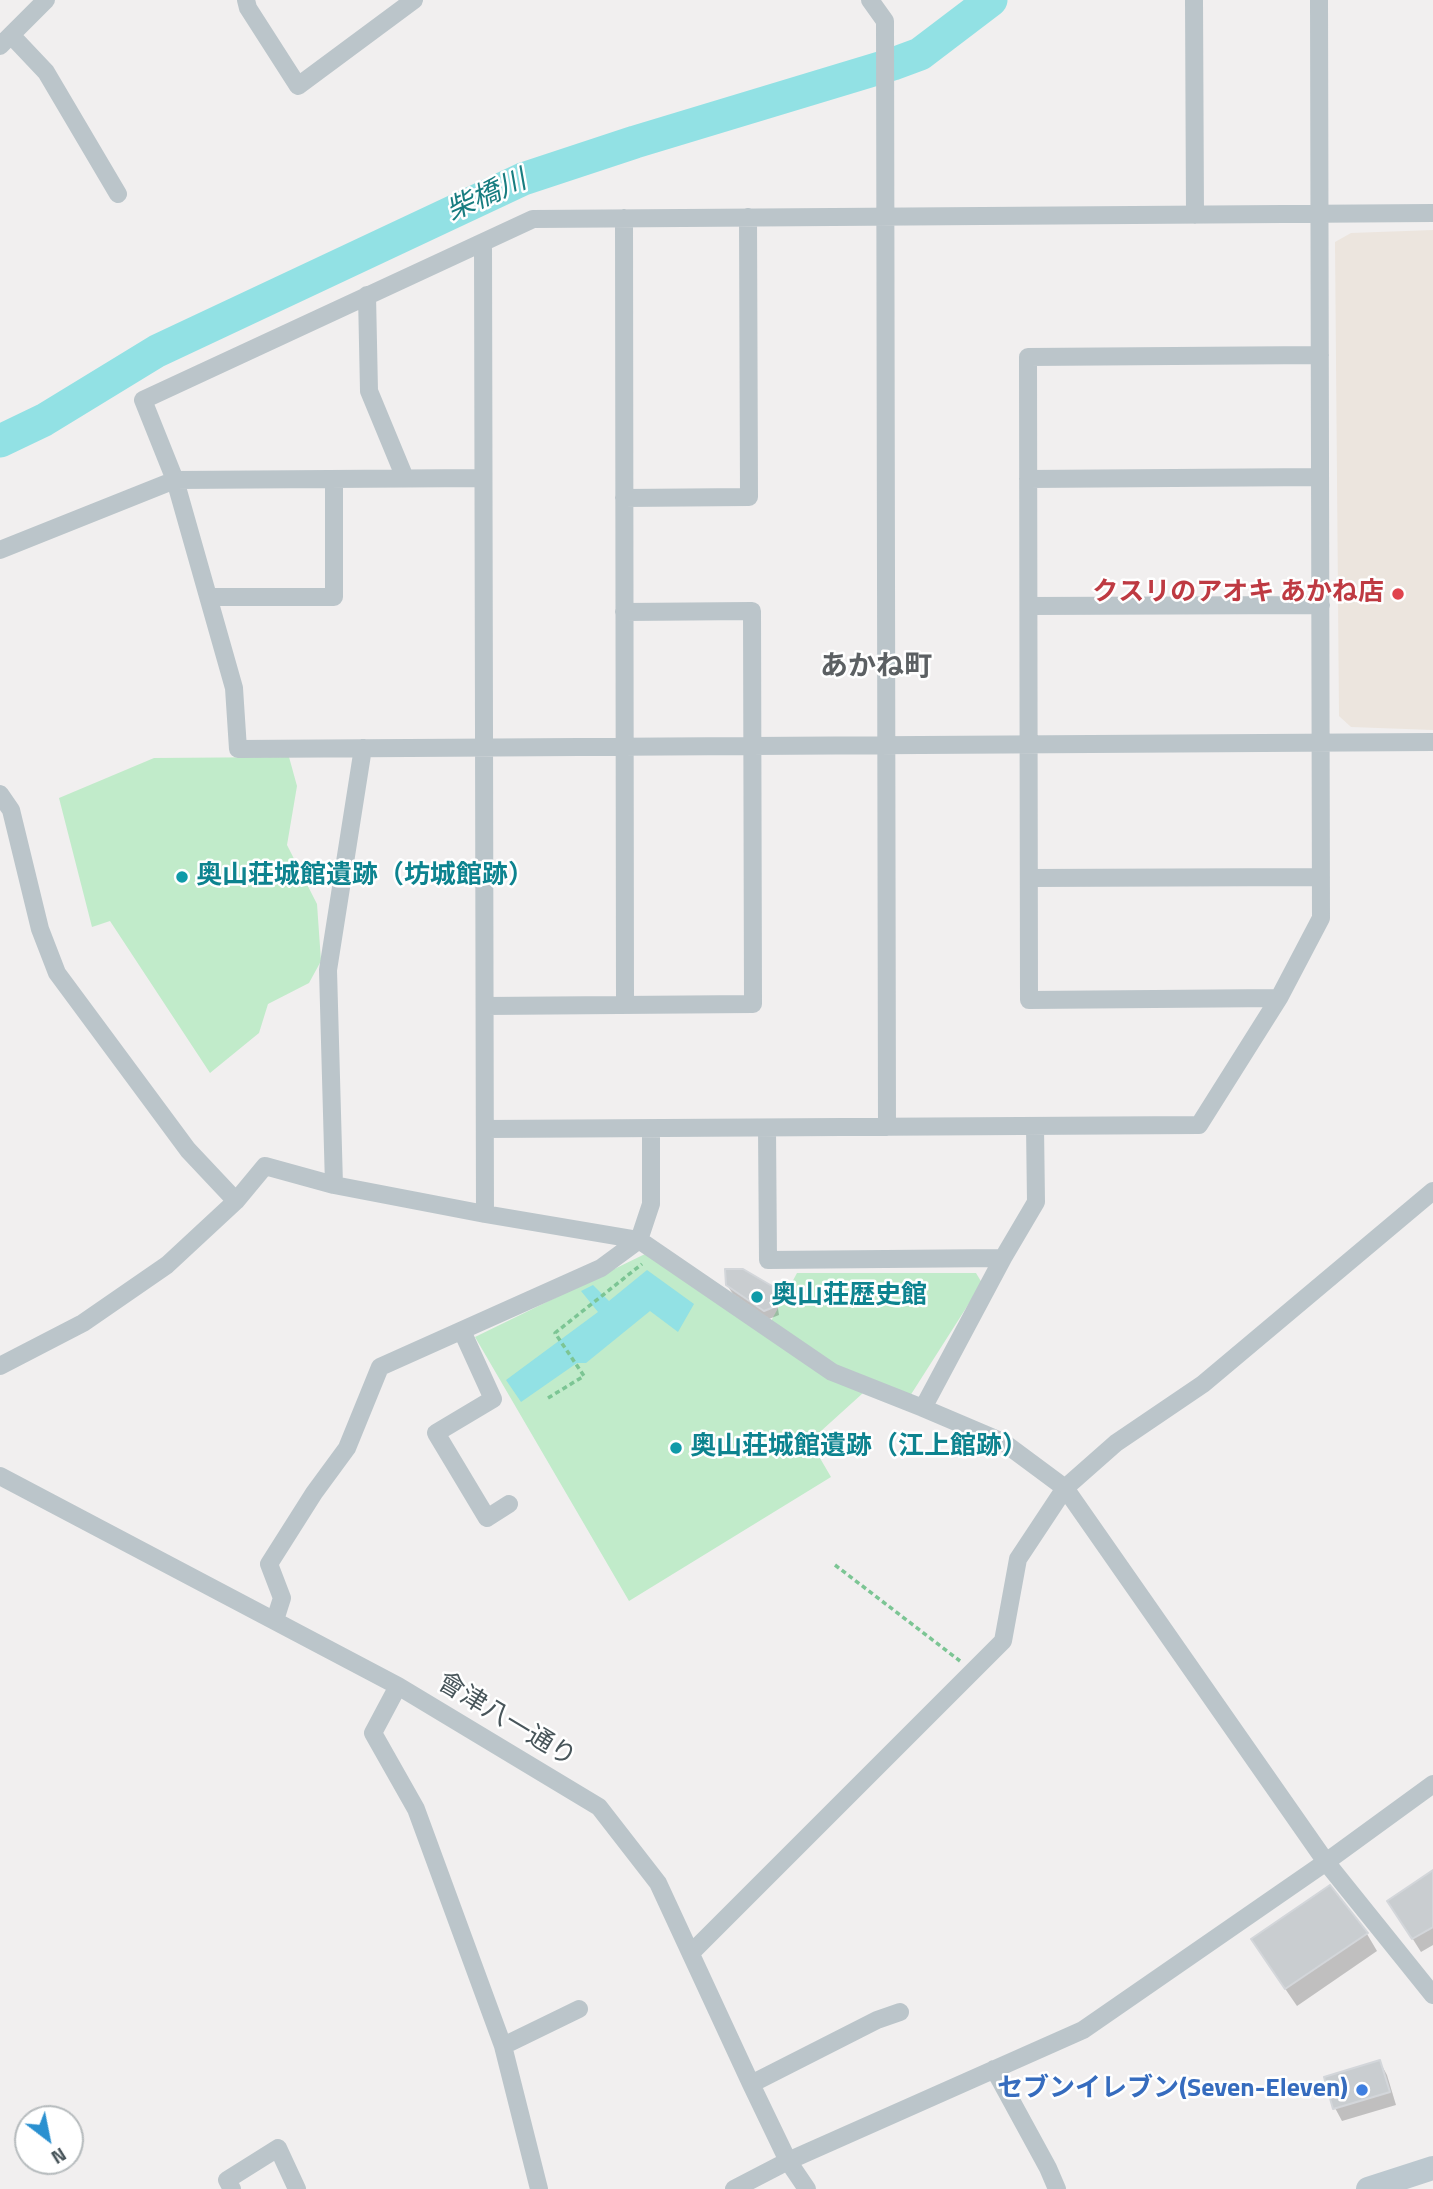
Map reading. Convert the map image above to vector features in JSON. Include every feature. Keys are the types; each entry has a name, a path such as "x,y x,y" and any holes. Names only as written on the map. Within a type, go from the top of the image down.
{"main road":[{"path":"1368,2189 1433,2168"}],"street":[{"path":"46,0 6,40 46,72 118,194"},
{"path":"246,0 248,8 298,86 414,0"},
{"path":"870,0 885,21 887,1127"},
{"path":"1194,0 1195,215"},
{"path":"485,1129 1199,1125 1279,999 1321,918 1319,0"},
{"path":"1433,213 533,219 143,400 175,480 234,688 238,749 1433,742"},
{"path":"624,498 749,497 748,217"},
{"path":"624,218 625,1005"},
{"path":"483,243 485,1214"},
{"path":"367,295 369,391 405,478"},
{"path":"1279,999 1029,1000 1028,357 1320,355"},
{"path":"1028,479 1320,477"},
{"path":"0,550 175,480 484,478"},
{"path":"209,597 334,597 334,479"},
{"path":"1029,606 1321,605"},
{"path":"485,1006 753,1004 752,611 624,612"},
{"path":"334,1185 328,970 363,748"},
{"path":"0,794 11,810 40,929 57,973 188,1150 236,1201"},
{"path":"1029,878 1321,877"},
{"path":"923,1408 1036,1202 1035,1126"},
{"path":"767,1128 768,1260 1003,1258"},
{"path":"275,1620 282,1598 269,1564 346,1448 380,1367 601,1268 639,1240 650,1204 651,1129"},
{"path":"0,1366 83,1323 167,1265 236,1201 265,1166 334,1185 639,1240 832,1372 1003,1442 1065,1488 1326,1862 1433,1995"},
{"path":"691,1952 1003,1641 1018,1559 1065,1488 1116,1443 1203,1384 1433,1191"},
{"path":"462,1331 493,1399 436,1433 487,1518 509,1504"},
{"name":"會津八一通り","path":"0,1476 398,1686 599,1807 658,1882 788,2161 807,2189"},
{"path":"398,1686 373,1733 416,1809 503,2046 539,2189"},
{"path":"734,2189 788,2161 1083,2030 1326,1862 1433,1784"},
{"path":"503,2046 579,2009"},
{"path":"751,2084 877,2020 900,2012"},
{"path":"994,2069 1057,2189"},
{"path":"232,2189 227,2180 278,2148 297,2189"}],"path":[{"path":"548,1398 584,1376 555,1333 647,1260"},
{"path":"835,1565 972,1671"}],"shaded area":[{"path":"1433,230 1433,730 1351,727 1339,716 1335,242 1351,233"}],"green space":[{"path":"289,757 297,786 287,845 317,904 321,961 309,983 268,1004 259,1033 210,1073 110,921 92,927 59,798 154,758"},
{"path":"645,1254 863,1393 810,1441 831,1477 629,1601 475,1337"},
{"path":"797,1273 976,1273 982,1283 910,1396 828,1362 770,1323"}],"water":[{"path":"647,1270 694,1304 678,1332 650,1311 586,1363 577,1363 521,1402 506,1380 598,1312 581,1291 593,1285 609,1301"}],"building":[{"name":"奥山荘歴史館","path":"725,1269 743,1269 772,1286 776,1306 764,1311 726,1285"},
{"path":"1433,1870 1433,1927 1412,1939 1387,1901"},
{"path":"1330,1885 1368,1933 1285,1989 1251,1939"},
{"path":"1380,2060 1390,2092 1333,2109 1324,2077"}],"waterway":[{"name":"柴橋川","path":"0,441 44,420 157,351 523,179 920,54 991,0"}],"place":[{"name":"クスリのアオキ あかね店","path":"1398,594"},
{"name":"奥山荘城館遺跡（坊城館跡）","path":"182,877"},
{"name":"奥山荘歴史館","path":"757,1297"},
{"name":"奥山荘城館遺跡（江上館跡）","path":"676,1448"},
{"name":"セブンイレブン(Seven-Eleven)","path":"1362,2090"}],"district":[{"name":"あかね町","path":"876,668"}]}
